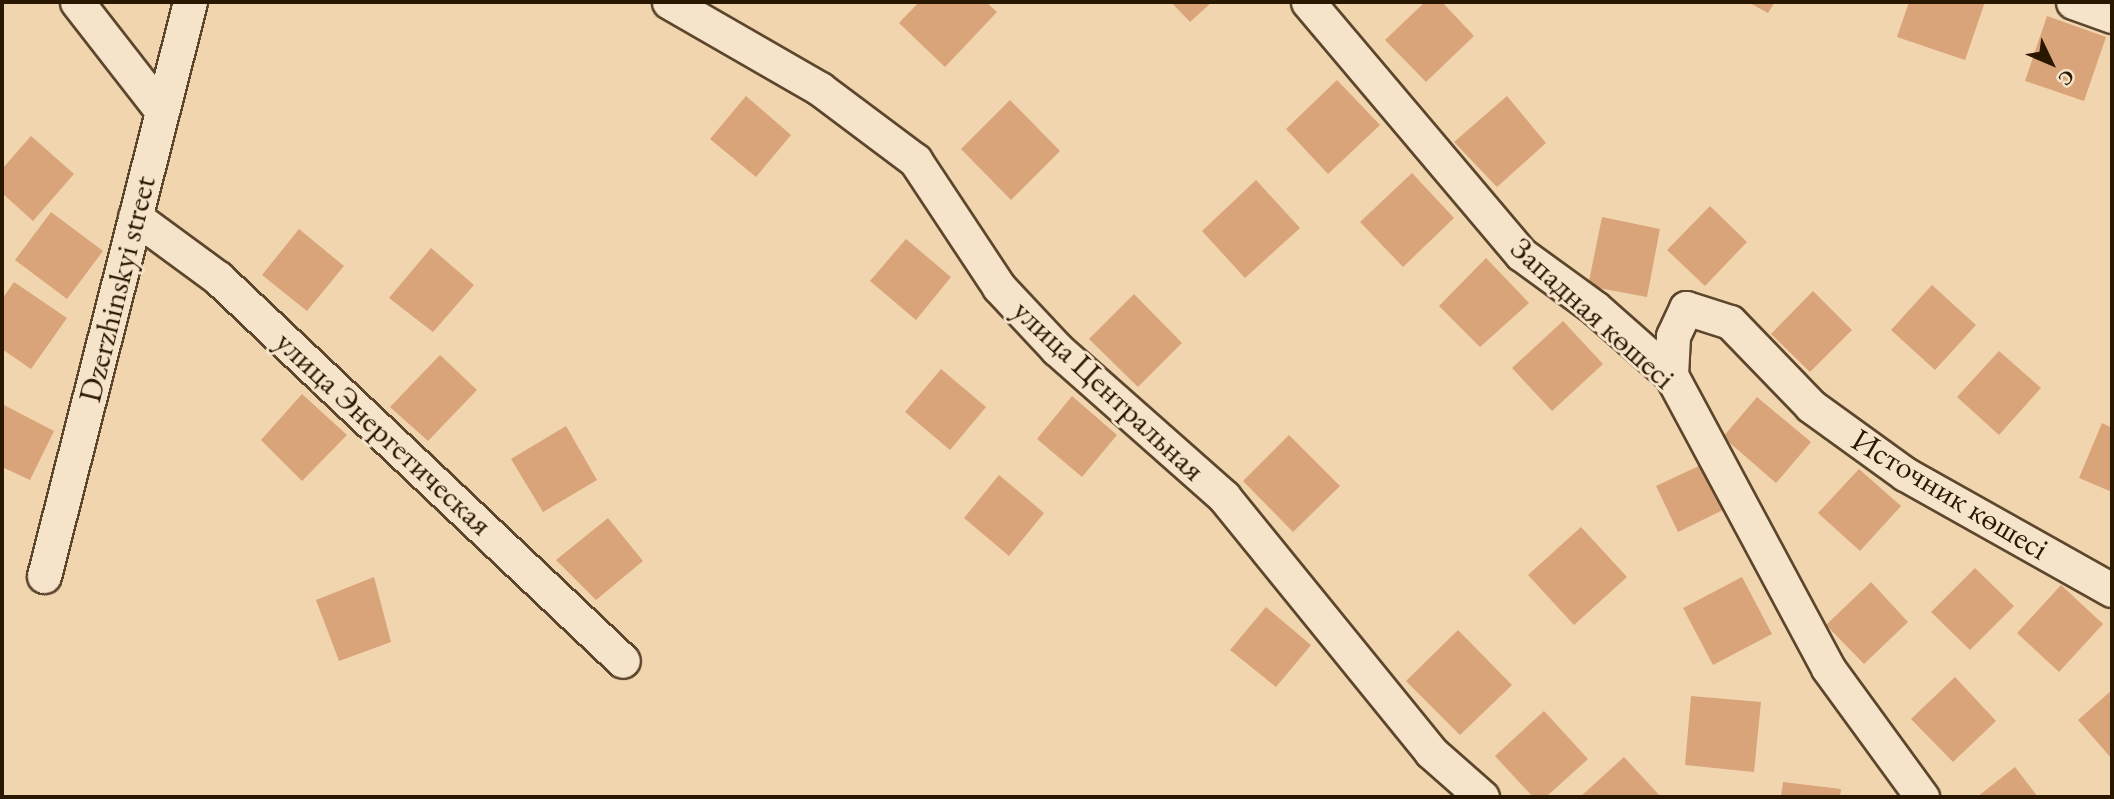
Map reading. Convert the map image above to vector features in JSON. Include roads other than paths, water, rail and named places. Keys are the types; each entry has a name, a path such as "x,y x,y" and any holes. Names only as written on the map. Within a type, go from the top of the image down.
{"street":[{"path":"77,2 162,111"},
{"name":"Dzerzhinskyi street","path":"44,576 190,2"},
{"name":"улица Центральная","path":"669,2 820,89 915,160 999,287 1056,349 1224,497 1422,742 1482,797"},
{"name":"Западная көшесі","path":"1308,2 1521,254 1595,307 1671,375 1828,668 1922,797"},
{"path":"2073,2 2112,16"},
{"name":"улица Энергетическая","path":"135,216 218,278 623,661"},
{"name":"Источник көшесі","path":"1671,375 1673,336 1686,308 1717,316 1811,406 1905,474 2112,590"}]}
